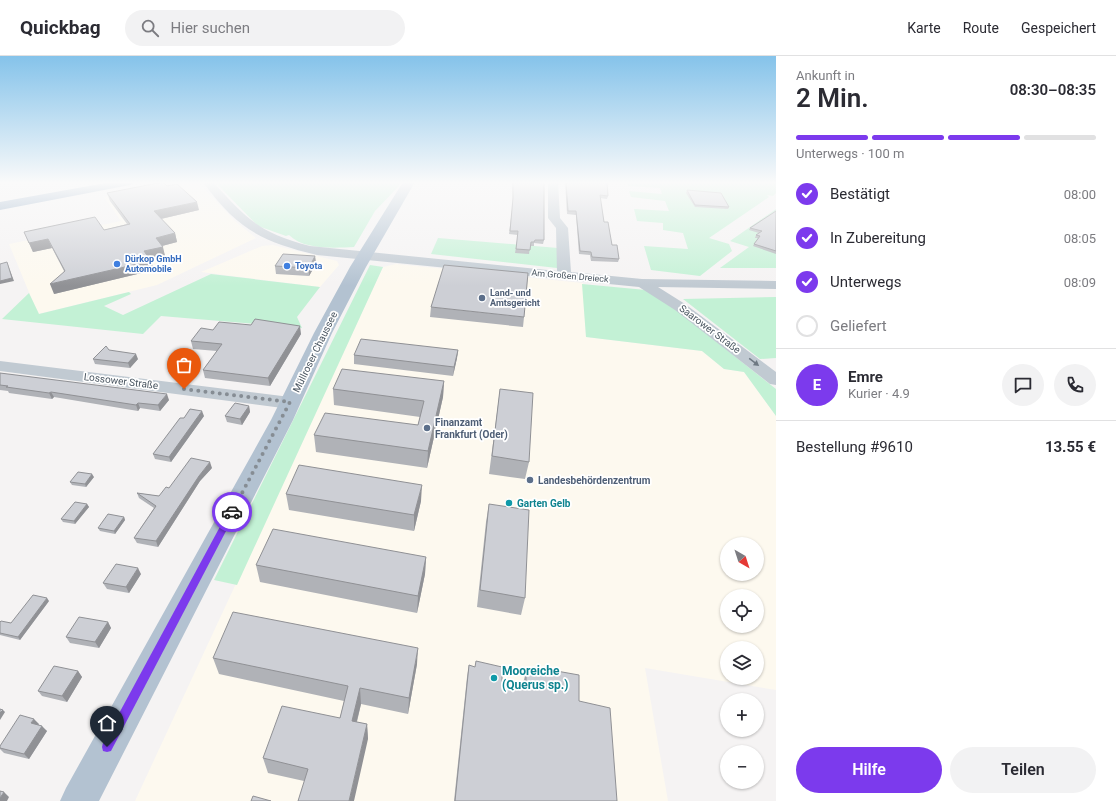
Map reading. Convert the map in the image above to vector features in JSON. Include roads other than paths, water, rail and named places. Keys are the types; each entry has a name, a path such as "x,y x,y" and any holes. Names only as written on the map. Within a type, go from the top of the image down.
{"main road":[{"name":"Müllroser Chaussee","path":"79,801 290,402 323,333 364,257 388,217"}],"street":[{"name":"Am Großen Dreieck","path":"239,217 260,232 317,251 364,257 642,283 776,285"},
{"path":"554,217 555,221 562,228 564,275"},
{"name":"Saarower Straße","path":"642,283 680,306 776,380"},
{"name":"Lossower Straße","path":"0,366 290,402"}],"place":[{"name":"Dürkop GmbH Automobile","path":"117,264"},
{"name":"Toyota","path":"287,266"},
{"name":"Land- und Amtsgericht","path":"482,298"},
{"name":"Finanzamt Frankfurt (Oder)","path":"427,428"},
{"name":"Landesbehördenzentrum","path":"530,480"},
{"name":"Garten Gelb","path":"509,503"},
{"name":"Mooreiche (Querus sp.)","path":"494,678"}]}
